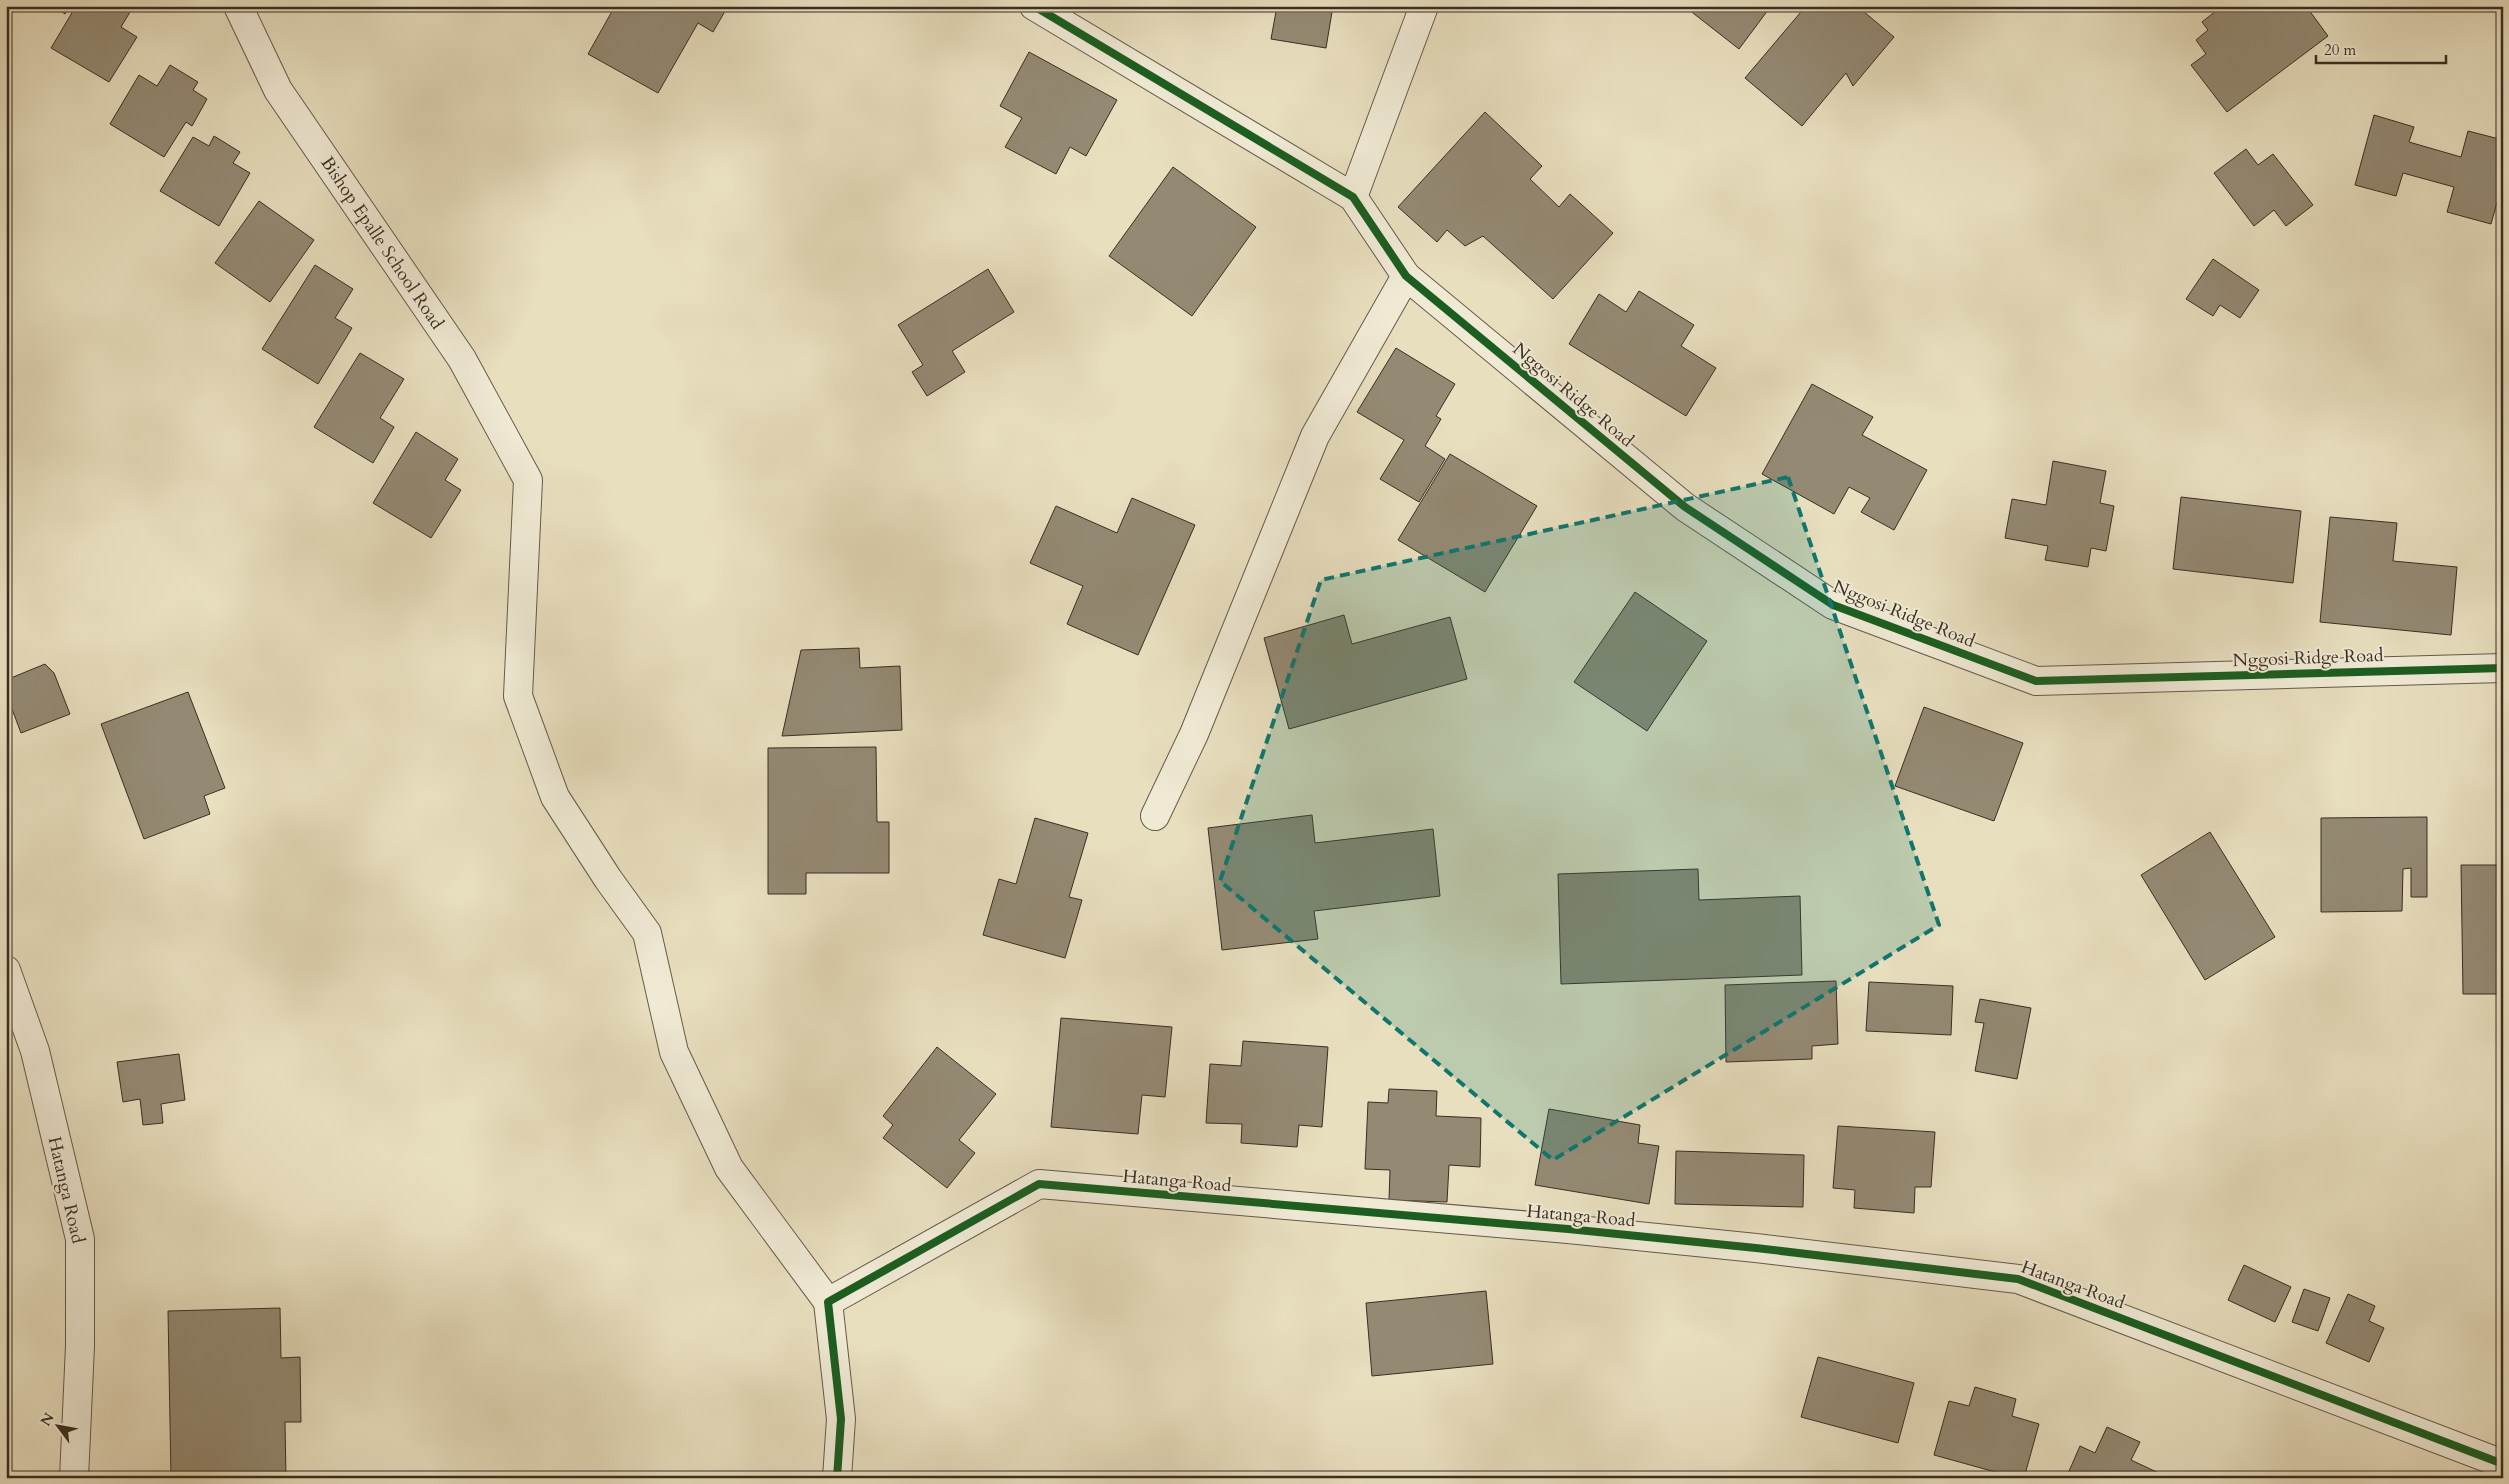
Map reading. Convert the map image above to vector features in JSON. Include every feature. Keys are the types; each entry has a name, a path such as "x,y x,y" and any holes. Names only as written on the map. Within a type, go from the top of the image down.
{"street":[{"name":"Bishop Epalle School Road","path":"238,6 278,90 462,359 528,480 518,696 555,797 608,879 647,933 674,1052 729,1168 828,1302"},
{"path":"1034,6 1354,197 1424,6"},
{"name":"Nggosi Ridge Road","path":"1354,197 1406,276 1685,507 1833,605 2036,681 2503,668"},
{"path":"1155,816 1194,734 1315,436 1406,276"},
{"name":"Hatanga Road","path":"6,970 35,1051 80,1239 80,1346 74,1478"},
{"name":"Hatanga Road","path":"828,1302 1039,1184 1588,1231 1756,1248 2018,1279 2503,1464"},
{"path":"828,1302 841,1419 836,1478"}],"highlighted area":[{"path":"1788,477 1939,925 1553,1160 1220,881 1321,580"}],"building":[{"path":"53,6 70,6 65,14"},
{"path":"76,6 121,6 130,12 121,27 137,37 109,82 51,48"},
{"path":"615,6 728,6 713,32 698,23 658,93 588,54"},
{"path":"1277,6 1333,6 1326,48 1271,39"},
{"path":"1684,6 1771,6 1739,49"},
{"path":"1806,6 1857,6 1894,37 1853,86 1846,73 1802,126 1745,78"},
{"path":"2222,6 2306,6 2328,36 2227,112 2191,65 2206,54 2196,40 2208,30 2202,22"},
{"path":"1029,52 1117,100 1086,156 1070,147 1056,174 1005,147 1022,118 1000,106"},
{"path":"170,65 198,82 193,90 207,99 192,126 186,122 164,157 110,124 139,75 157,86"},
{"path":"1485,112 1542,166 1530,179 1559,207 1570,194 1613,233 1553,299 1483,236 1465,246 1447,230 1437,242 1398,207"},
{"path":"2374,115 2414,127 2409,142 2461,157 2468,131 2503,140 2503,181 2491,224 2447,212 2454,187 2403,173 2396,196 2355,185"},
{"path":"214,136 240,152 233,163 250,173 219,226 160,191 193,137 209,146"},
{"path":"2246,149 2258,165 2273,154 2313,205 2286,226 2274,210 2254,226 2214,173"},
{"path":"1173,167 1256,227 1192,316 1109,256"},
{"path":"259,201 314,240 270,302 215,263"},
{"path":"2213,259 2259,290 2240,318 2220,305 2213,316 2186,299"},
{"path":"315,265 353,289 335,318 352,328 318,384 262,349"},
{"path":"988,269 1014,312 952,351 965,372 927,396 912,372 923,365 898,325"},
{"path":"1639,291 1694,325 1681,346 1716,368 1686,416 1569,344 1599,294 1626,312"},
{"path":"1396,348 1455,384 1436,416 1441,419 1425,446 1445,459 1419,502 1380,479 1404,440 1357,412"},
{"path":"360,353 404,379 380,418 394,427 373,463 314,427"},
{"path":"1812,384 1873,417 1862,435 1927,470 1894,530 1861,512 1870,498 1849,487 1834,514 1762,474"},
{"path":"416,432 458,459 445,480 461,490 431,538 373,503"},
{"path":"1450,454 1537,506 1485,592 1398,540"},
{"path":"2053,461 2106,471 2100,503 2114,506 2106,551 2091,548 2088,567 2045,560 2048,546 2005,538 2012,499 2046,505"},
{"path":"2181,497 2301,511 2293,583 2173,569"},
{"path":"1132,498 1195,525 1138,655 1067,624 1083,586 1030,563 1056,506 1117,533"},
{"path":"2330,517 2397,523 2393,561 2457,567 2451,635 2320,622"},
{"path":"1635,592 1707,641 1647,731 1574,682"},
{"path":"1344,615 1352,644 1450,617 1467,679 1289,729 1264,638"},
{"path":"859,648 860,668 900,666 902,730 782,736 801,650"},
{"path":"45,664 54,673 70,714 21,733 6,693 6,680"},
{"path":"188,692 225,788 204,796 210,814 144,839 101,724"},
{"path":"1924,707 2023,743 1994,821 1895,786"},
{"path":"876,747 877,822 889,822 889,873 806,873 806,894 768,894 768,748"},
{"path":"1312,815 1315,843 1433,829 1440,896 1314,911 1318,939 1222,950 1208,828"},
{"path":"2427,817 2427,897 2411,897 2411,868 2403,869 2402,911 2321,912 2321,818"},
{"path":"1035,818 1088,833 1069,897 1082,900 1065,958 983,935 999,879 1016,884"},
{"path":"2499,828 2503,828 2503,994 2463,994 2461,865 2500,865"},
{"path":"2210,832 2275,937 2205,980 2141,875"},
{"path":"1698,869 1699,900 1800,896 1802,975 1561,984 1558,874"},
{"path":"1836,981 1838,1044 1812,1046 1812,1059 1726,1062 1725,985"},
{"path":"1869,982 1953,986 1951,1035 1866,1031"},
{"path":"1980,999 2031,1008 2017,1079 1975,1071 1984,1023 1975,1022"},
{"path":"1061,1018 1172,1027 1165,1097 1142,1095 1138,1134 1051,1127"},
{"path":"1243,1041 1328,1047 1322,1127 1299,1125 1297,1147 1241,1143 1242,1124 1206,1123 1210,1064 1241,1066"},
{"path":"937,1047 996,1094 959,1140 975,1153 947,1188 883,1138 893,1125 883,1116"},
{"path":"179,1054 185,1100 161,1104 163,1123 143,1125 140,1099 123,1102 117,1062"},
{"path":"1389,1089 1437,1091 1436,1116 1481,1118 1480,1167 1449,1165 1447,1202 1389,1200 1390,1170 1365,1169 1368,1102 1388,1103"},
{"path":"1549,1109 1640,1125 1638,1143 1659,1146 1649,1204 1535,1185"},
{"path":"1838,1126 1935,1132 1931,1187 1915,1187 1914,1213 1854,1208 1855,1190 1833,1188"},
{"path":"1676,1151 1804,1155 1803,1207 1675,1204"},
{"path":"2244,1265 2291,1287 2275,1322 2228,1300"},
{"path":"2304,1289 2330,1298 2318,1331 2292,1322"},
{"path":"1486,1291 1493,1364 1372,1376 1366,1303"},
{"path":"2348,1294 2375,1306 2369,1321 2384,1328 2369,1362 2326,1343"},
{"path":"280,1308 281,1358 300,1357 301,1422 285,1422 286,1478 171,1478 168,1311"},
{"path":"1818,1357 1914,1383 1898,1443 1801,1417"},
{"path":"1975,1387 2016,1399 2012,1416 2039,1424 2024,1478 2017,1478 1934,1455 1949,1401 1969,1406"},
{"path":"2107,1427 2140,1442 2131,1460 2163,1475 2161,1478 2066,1478 2080,1446 2095,1453"}],"cycle path":[{"path":"1034,6 1353,197 1406,276 1685,507 1833,605 2036,681 2503,668"},
{"path":"837,1478 841,1419 828,1302 1039,1184 1568,1229 1756,1248 2018,1279 2503,1464"}]}
